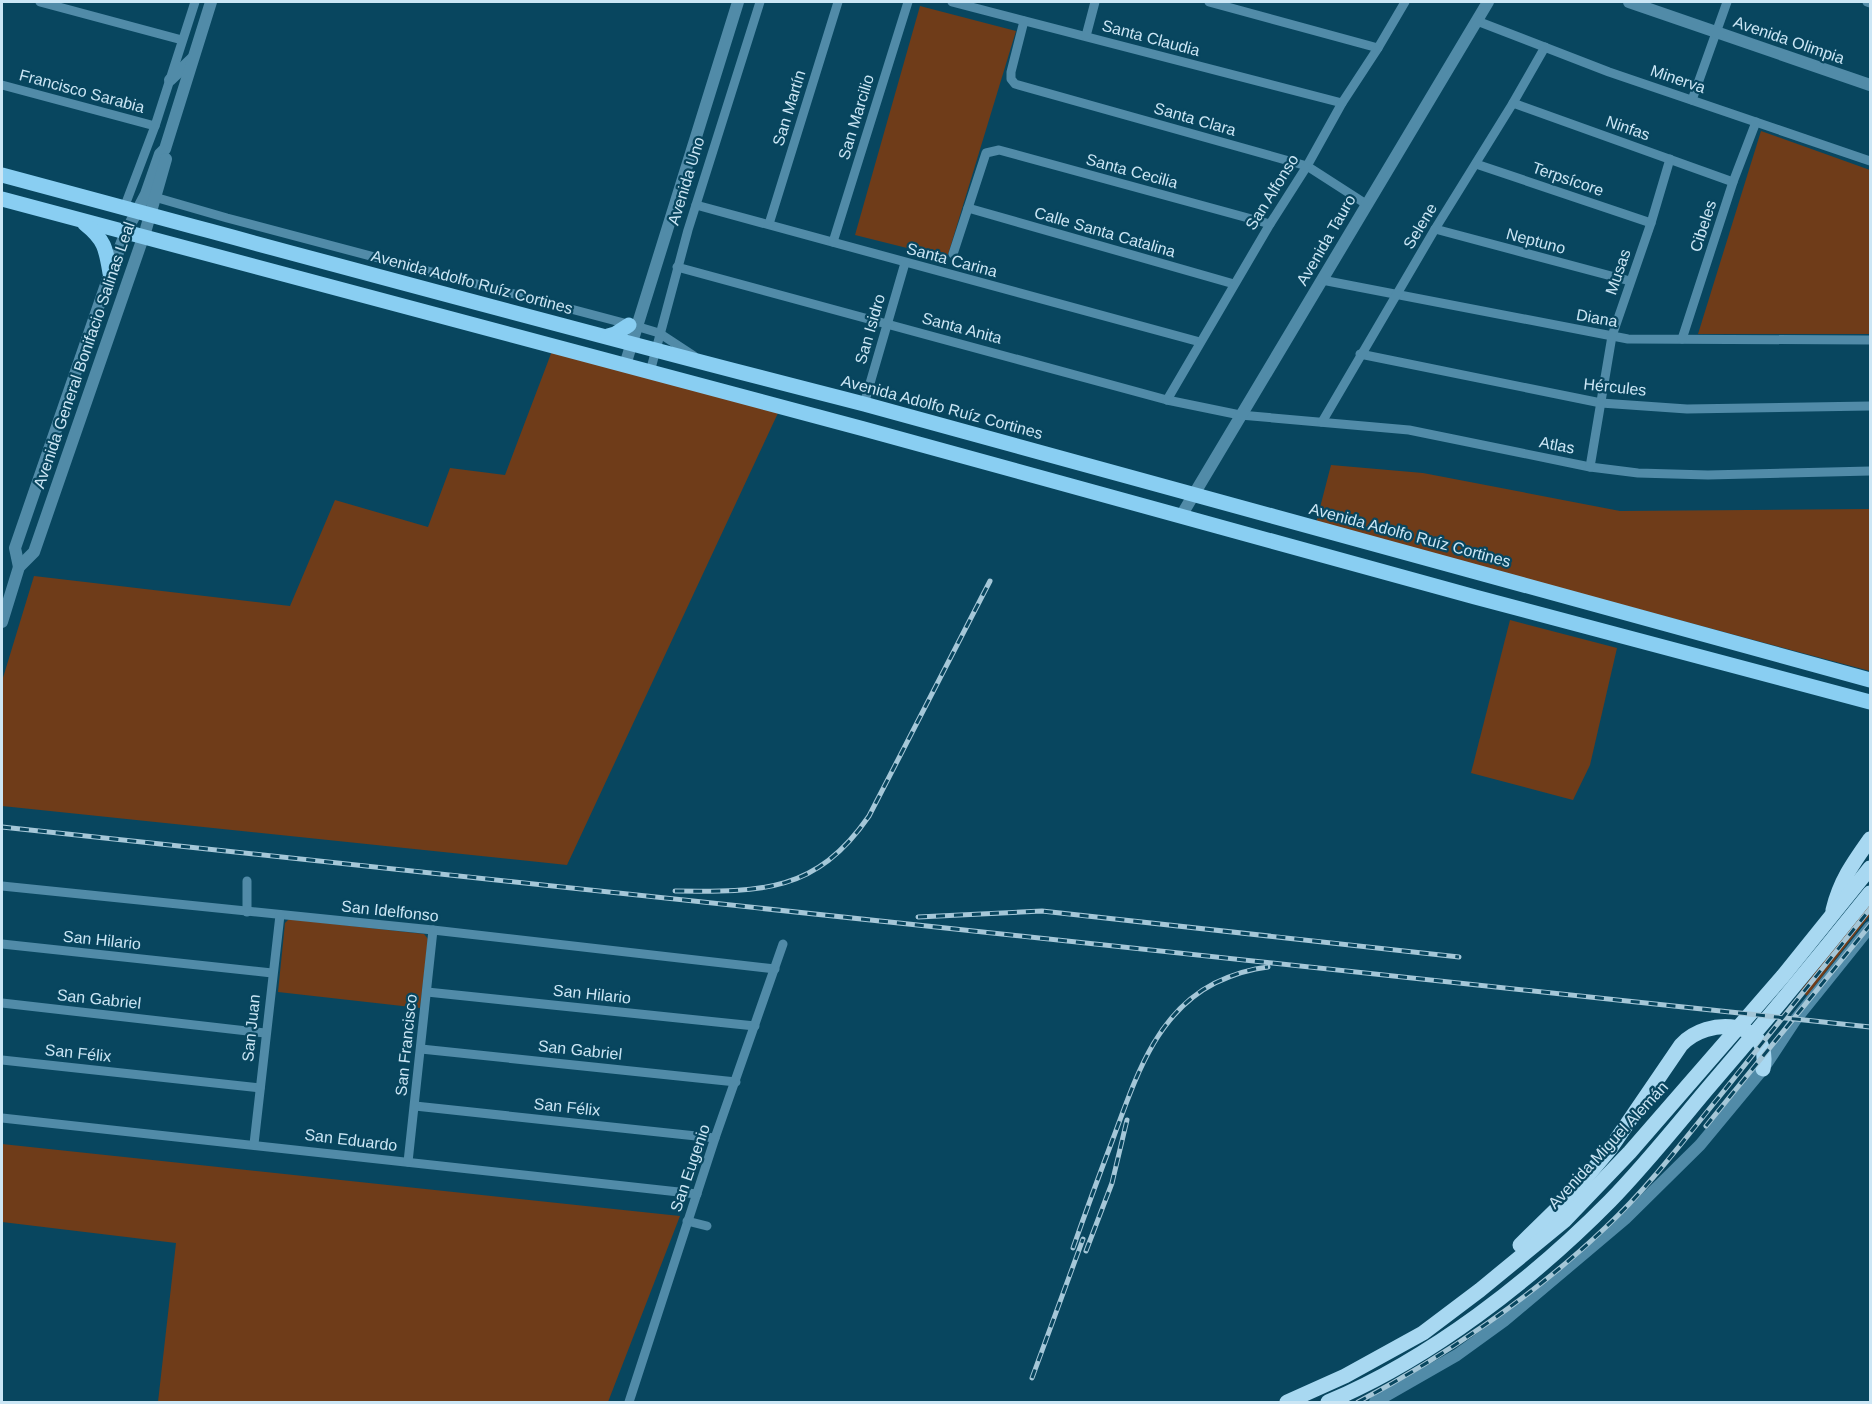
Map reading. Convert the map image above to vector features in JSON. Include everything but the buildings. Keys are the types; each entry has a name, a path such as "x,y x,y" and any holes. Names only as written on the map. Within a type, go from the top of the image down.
{"highway":[{"path":"1832,915 1845,876 1870,839"},
{"name":"Avenida Miguel Alemán","path":"1328,1402 1387,1373 1486,1310 1532,1272 1611,1199 1742,1036 1783,976 1870,868"},
{"name":"Avenida Miguel Alemán","path":"1287,1402 1345,1376 1423,1333 1564,1221 1799,980 1870,893"},
{"path":"1480,1290 1498,1267 1573,1193 1610,1149 1681,1045 1689,1037 1714,1027 1743,1029 1756,1038 1764,1049 1763,1069"}],"main road":[{"name":"Avenida Adolfo Ruíz Cortines","path":"2,175 137,211 225,226 706,364 864,404 1870,680"},
{"path":"2,200 626,365 1475,597 1870,702"},
{"path":"80,221 102,240 110,273"},
{"path":"608,336 634,326"}],"street":[{"path":"40,2 182,40"},
{"path":"137,211 155,126 195,2"},
{"name":"Avenida General Bonifacio Salinas Leal","path":"19,567 15,548 110,273 137,211 151,195 160,154 165,149 211,2"},
{"name":"Avenida Uno","path":"626,365 633,343 634,326 669,224 738,2"},
{"name":"Avenida Uno","path":"650,372 688,230 760,2"},
{"name":"San Martín","path":"769,224 838,2"},
{"name":"San Marcilio","path":"833,242 908,2"},
{"name":"Santa Claudia","path":"952,2 1342,103"},
{"path":"1086,36 1095,2"},
{"path":"1209,2 1378,48"},
{"name":"San Alfonso","path":"1167,400 1234,284 1307,166 1342,103 1405,2"},
{"name":"Avenida Tauro","path":"1181,516 1488,2"},
{"name":"Avenida Olimpia","path":"1629,2 1870,85"},
{"path":"1692,100 1727,2"},
{"name":"Santa Clara","path":"1024,21 1011,72 1011,79 1015,84 1307,166 1366,204"},
{"name":"Minerva","path":"1477,21 1609,72 1870,161"},
{"name":"Selene","path":"1322,422 1360,354 1398,295 1435,229 1513,104 1545,47"},
{"path":"170,80 193,59"},
{"name":"Francisco Sarabia","path":"2,85 155,126"},
{"name":"Ninfas","path":"1513,104 1733,182"},
{"name":"Cibeles","path":"1682,339 1733,182 1756,122"},
{"name":"Santa Cecilia","path":"968,208 986,153 999,150 1270,224"},
{"name":"Musas","path":"1590,467 1612,336 1651,223 1670,159"},
{"name":"Terpsícore","path":"1476,164 1651,223"},
{"path":"151,195 225,226 659,333 706,364"},
{"name":"Santa Carina","path":"696,205 1200,342"},
{"path":"953,254 968,208"},
{"name":"Calle Santa Catalina","path":"968,208 1234,284"},
{"name":"Avenida General Bonifacio Salinas Leal","path":"2,622 19,567 33,552 143,237 137,211"},
{"path":"669,224 688,230"},
{"name":"Neptuno","path":"1435,229 1630,281"},
{"name":"San Isidro","path":"864,404 905,263"},
{"name":"Santa Anita","path":"677,267 1167,400 1240,415"},
{"name":"Diana","path":"1322,280 1628,339 1870,340"},
{"name":"Hércules","path":"1360,354 1601,403 1687,409 1870,406"},
{"name":"Atlas","path":"1240,415 1409,430 1590,467 1662,474 1870,471"},
{"path":"246,912 247,881"},
{"name":"San Idelfonso","path":"2,885 433,930 775,969"},
{"name":"San Juan","path":"254,1144 280,915"},
{"path":"1375,1402 1457,1355 1504,1321 1605,1238 1700,1145 1763,1069 1796,1019 1870,927"},
{"name":"San Francisco","path":"408,1162 433,930"},
{"name":"San Hilario","path":"2,944 272,973"},
{"name":"San Eugenio","path":"629,1402 687,1221 783,944"},
{"name":"San Hilario","path":"427,992 755,1026"},
{"name":"San Gabriel","path":"2,1003 266,1033"},
{"name":"San Gabriel","path":"421,1049 736,1082"},
{"name":"San Félix","path":"2,1060 260,1088"},
{"name":"San Félix","path":"415,1106 715,1138"},
{"name":"San Eduardo","path":"2,1118 697,1194"},
{"path":"687,1221 706,1226"}],"shaded area":[{"path":"920,6 1016,31 947,258 855,235"},
{"path":"1761,131 1870,170 1870,334 1698,334"},
{"path":"552,351 778,413 567,865 2,806 2,681 34,576 290,606 335,500 428,527 450,468 505,475"},
{"path":"1331,465 1423,473 1620,511 1870,509 1870,671 1316,523"},
{"path":"1510,620 1617,648 1590,765 1573,800 1471,773"},
{"path":"1870,904 1870,915 1807,996 1801,990"},
{"path":"289,919 424,934 428,939 420,1008 278,992 285,923"},
{"path":"2,1144 680,1216 608,1402 158,1402 176,1243 2,1222"}],"railway":[{"path":"675,891 734,891 784,883 807,874 828,860 849,841 869,816 990,581"},
{"path":"2,827 1870,1027"},
{"path":"1358,1402 1423,1365 1488,1323 1550,1277 1606,1227 1665,1164 1870,909"},
{"path":"918,917 1042,911 1459,957"},
{"path":"1706,1126 1870,925"},
{"path":"1073,1248 1131,1091 1163,1029 1177,1011 1215,983 1254,969 1268,967"},
{"path":"1086,1251 1112,1183 1127,1120"},
{"path":"1032,1378 1083,1239"}]}
